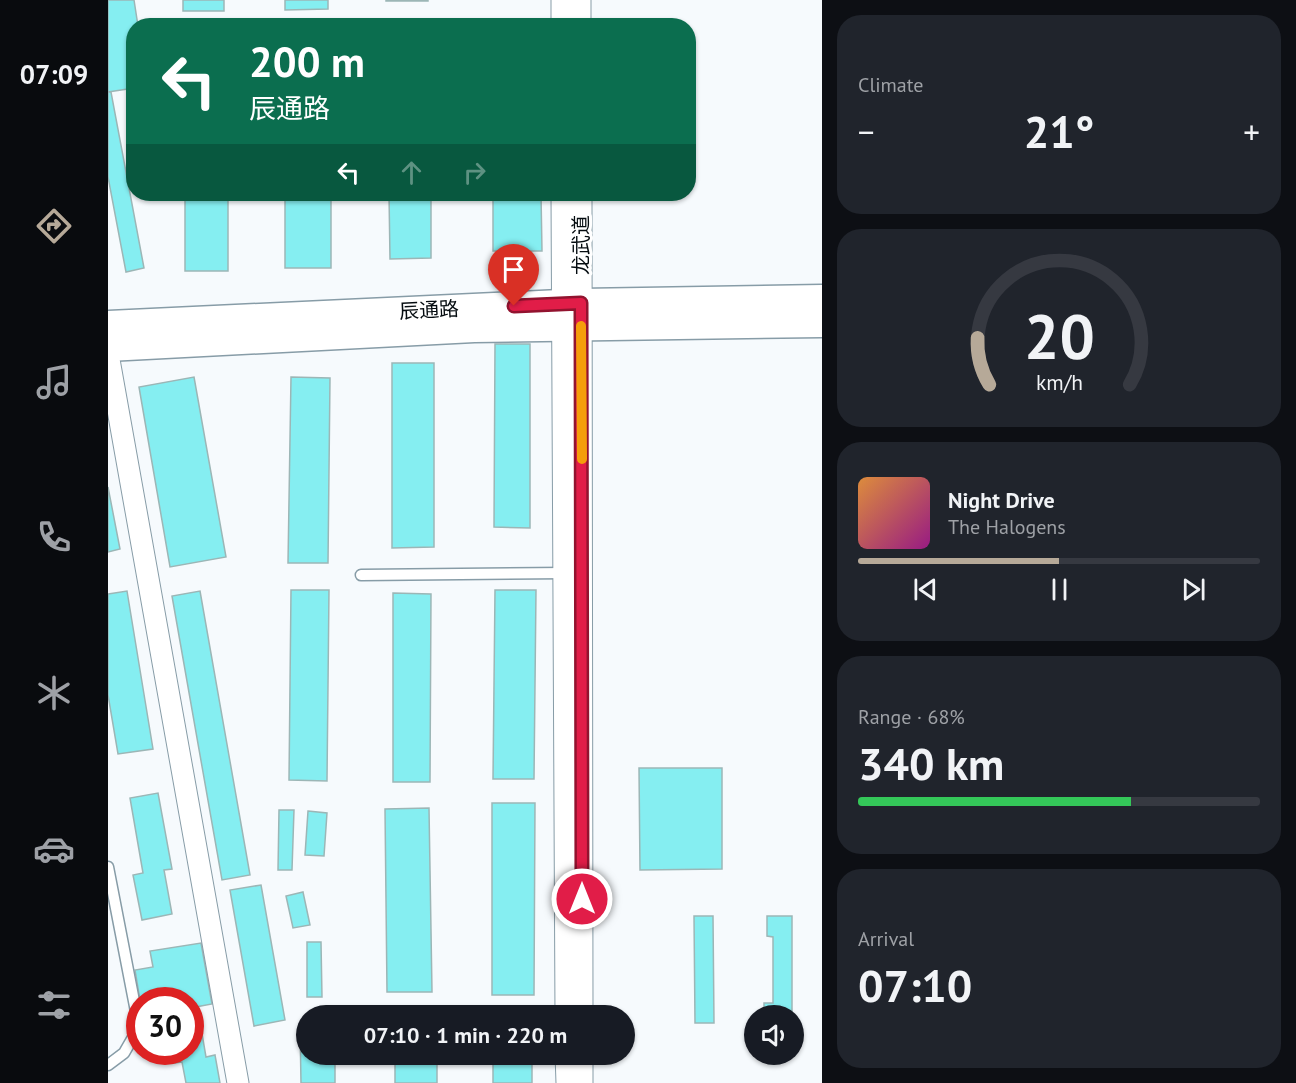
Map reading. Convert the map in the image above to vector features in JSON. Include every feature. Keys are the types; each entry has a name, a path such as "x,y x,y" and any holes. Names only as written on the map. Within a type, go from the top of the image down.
{"street":[{"path":"562,0 562,18"},
{"path":"580,0 580,18"},
{"path":"563,201 572,315 573,573 582,1005"},
{"name":"龙武道","path":"572,315 580,201"},
{"name":"辰通路","path":"108,326 572,315 822,299"},
{"name":"辰通路","path":"108,347 474,328 572,315 822,323"},
{"path":"108,354 238,1083"},
{"path":"566,1005 573,573"},
{"path":"566,1065 567,1083"},
{"path":"582,1065 582,1083"}],"lane":[{"path":"361,575 573,573"},
{"path":"108,867 139,1027 124,1053 108,1065"}],"building":[{"path":"108,0 134,0 137,18 126,18 126,89 108,92"},
{"path":"183,0 224,0 224,11 183,11"},
{"path":"285,0 328,0 328,9 285,10"},
{"path":"428,0 428,1 386,1"},
{"path":"108,92 111,92 126,172 126,201 131,201 144,268 126,272 108,177"},
{"path":"185,201 228,201 228,271 185,271"},
{"path":"285,201 331,201 331,268 285,268"},
{"path":"389,201 431,201 431,258 390,259"},
{"path":"493,201 541,201 542,251 493,251"},
{"path":"495,344 530,344 530,528 494,527"},
{"path":"392,363 434,363 434,547 392,548"},
{"path":"194,377 226,557 170,567 139,387"},
{"path":"291,377 330,378 328,563 288,563"},
{"path":"108,487 120,549 108,552"},
{"path":"291,590 329,590 327,781 289,780"},
{"path":"495,590 536,590 534,779 493,779"},
{"path":"127,591 153,749 118,754 108,695 108,594"},
{"path":"200,591 250,875 222,880 172,596"},
{"path":"393,593 431,594 430,782 393,782"},
{"path":"639,768 722,768 722,869 640,870"},
{"path":"158,793 172,869 164,870 172,914 142,920 133,875 143,873 130,798"},
{"path":"492,803 535,803 534,995 492,995"},
{"path":"429,808 432,992 387,992 385,809"},
{"path":"279,810 294,810 292,870 278,870"},
{"path":"308,811 327,813 324,856 305,855"},
{"path":"261,885 285,1020 254,1026 230,890"},
{"path":"303,892 310,925 293,928 286,896"},
{"path":"694,916 713,916 714,1023 695,1023"},
{"path":"767,916 792,916 792,1005 764,1005 764,1003 773,1003 773,937 767,936"},
{"path":"307,942 321,942 322,997 307,997"},
{"path":"201,943 212,1004 204,1005 204,987 138,987 135,970 153,967 150,951"},
{"path":"204,1045 206,1057 215,1055 220,1083 186,1083 183,1065 204,1065"},
{"path":"301,1065 335,1065 335,1083 301,1083"},
{"path":"395,1065 437,1065 437,1083 395,1083"},
{"path":"493,1065 532,1065 532,1083 493,1083"}],"slow traffic":[{"path":"581,326 582,459"}],"route":[{"path":"514,306 581,303 582,899"}]}
